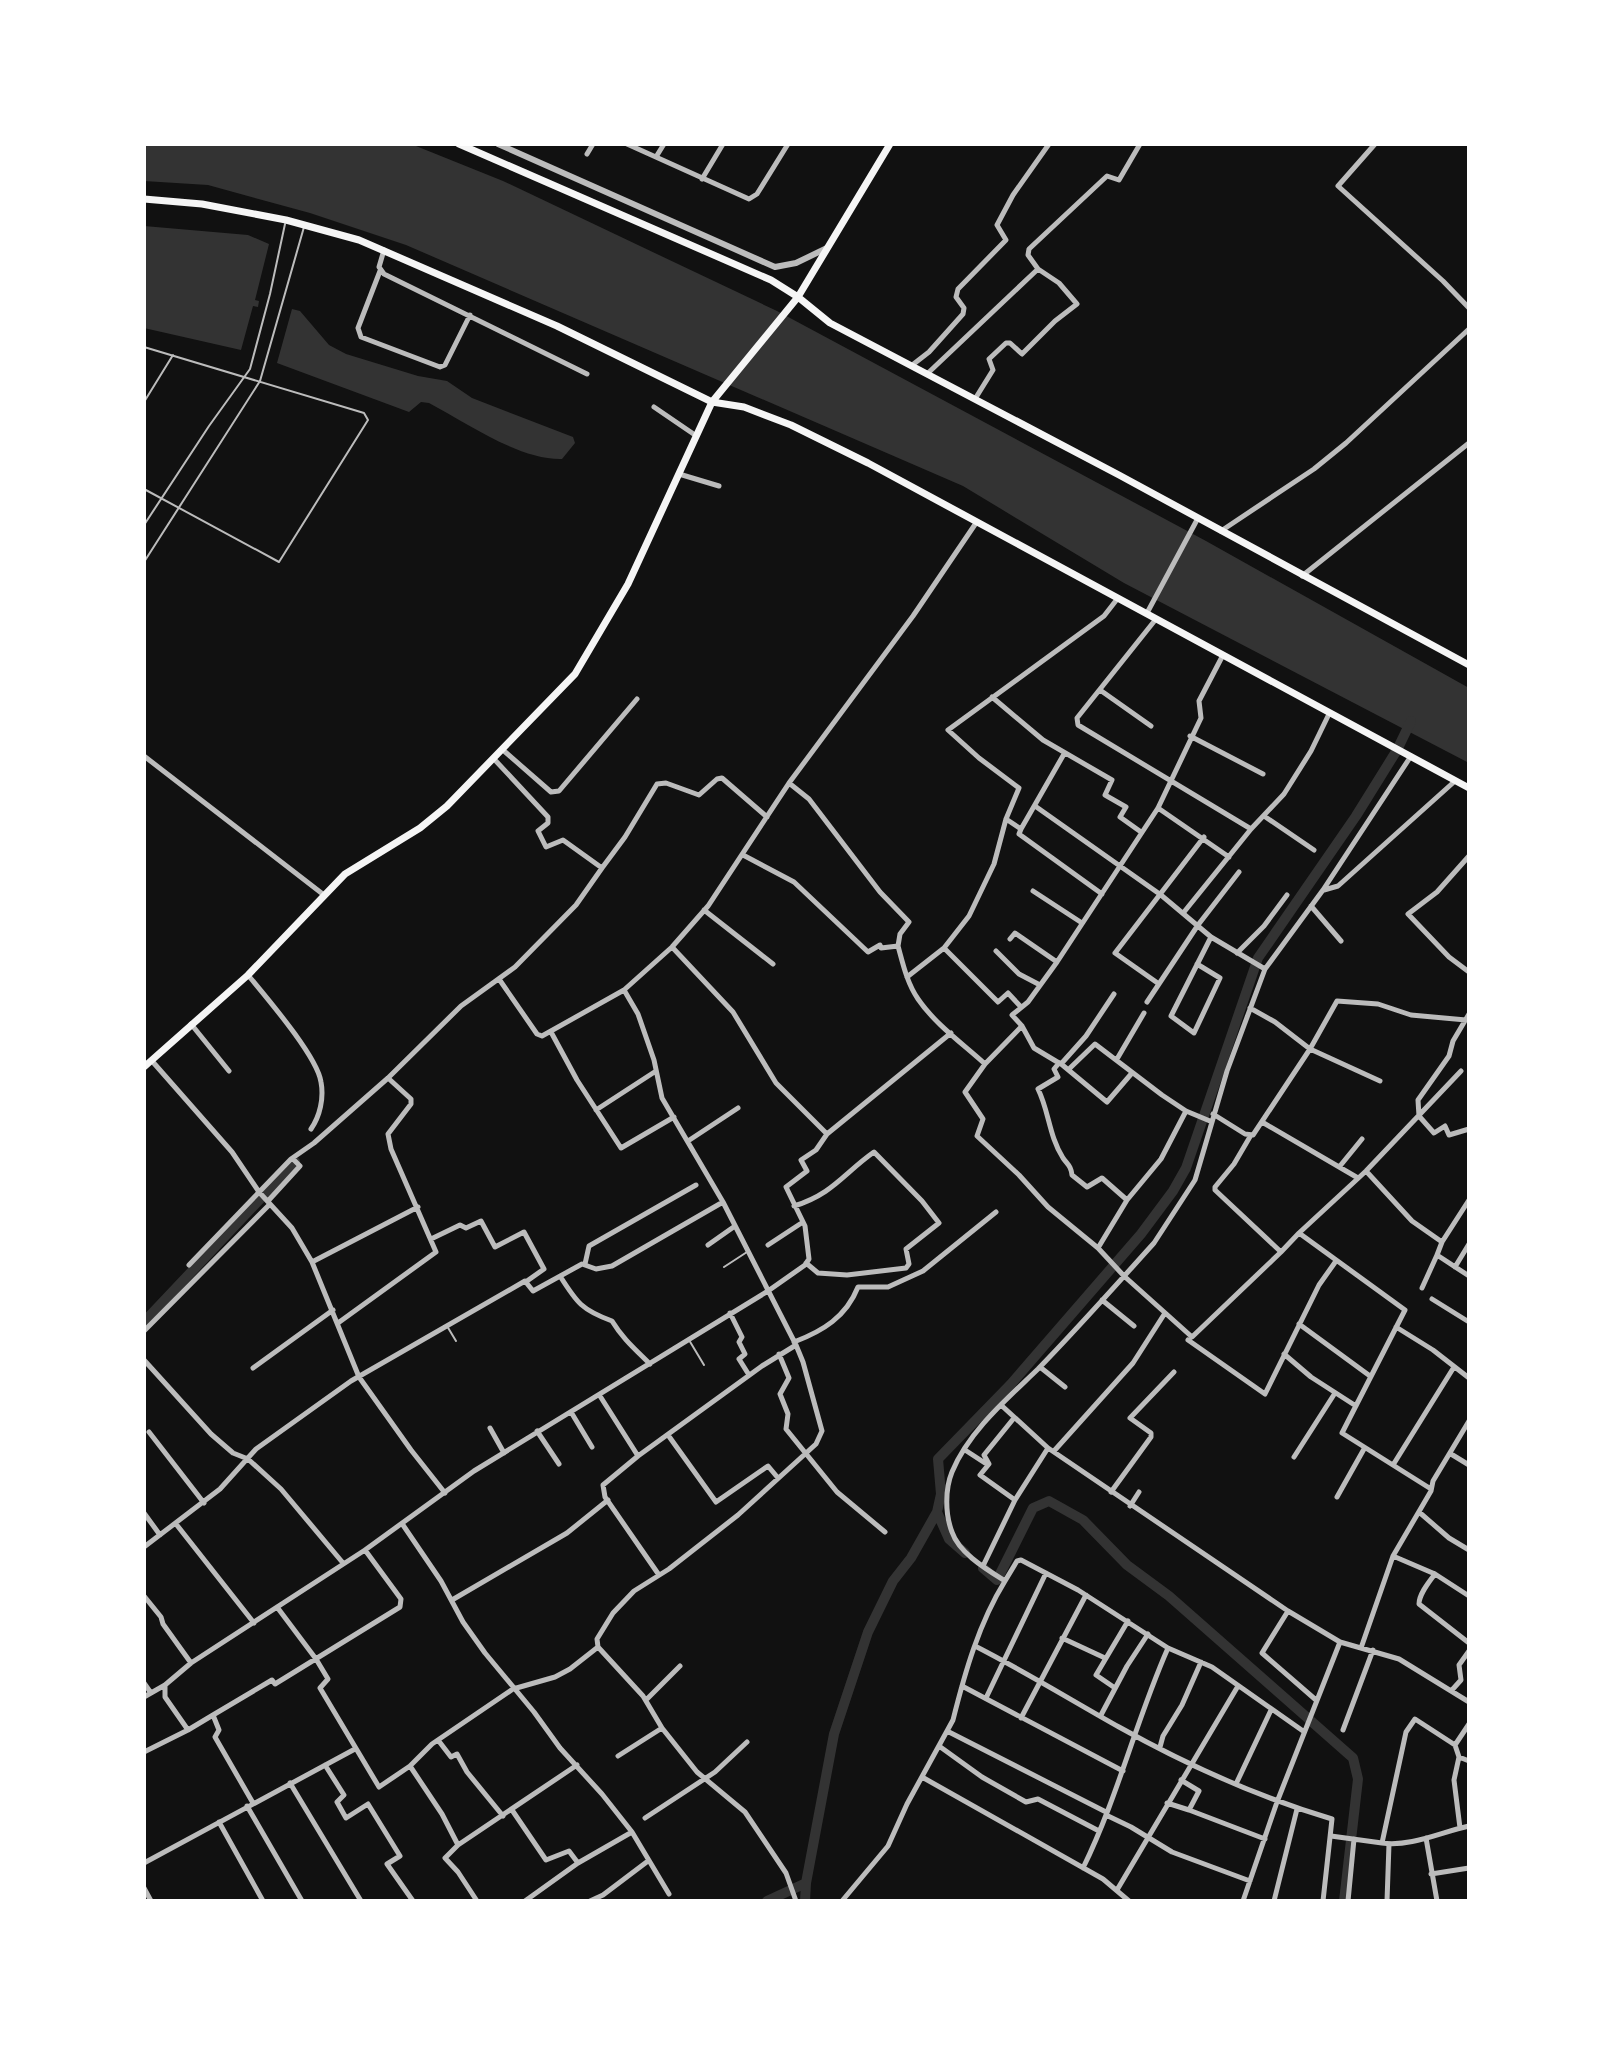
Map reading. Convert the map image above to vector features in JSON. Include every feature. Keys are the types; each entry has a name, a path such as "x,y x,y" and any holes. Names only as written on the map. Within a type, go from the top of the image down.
{"main road":[{"path":"459,144 771,280 830,323 1469,665"},
{"path":"144,1067 248,975 345,874 436,816 575,674 628,584 712,402 798,297 890,144"},
{"path":"144,199 202,204 286,220 384,250 557,326 712,402 744,407 791,425 868,463 1118,598 1149,609 1156,618 1469,788"}],"street":[{"path":"498,144 775,267 787,267 827,248"},
{"path":"587,154 593,144"},
{"path":"627,144 746,199 752,198 788,144"},
{"path":"656,157 664,144"},
{"path":"702,179 723,144"},
{"path":"911,366 929,352 963,314 964,308 956,297 958,289 1006,240 997,225 1013,195 1049,144"},
{"path":"974,399 993,370 989,359 1006,343 1022,354 1077,304 1059,283 1038,269 1028,255 1029,249 1107,176 1119,180 1140,144"},
{"path":"1375,144 1338,186 1469,308"},
{"path":"384,250 380,271 358,328 361,337 440,367 445,365 470,315"},
{"path":"926,374 1038,269"},
{"path":"380,271 587,374"},
{"path":"1221,531 1314,469 1346,443 1469,329"},
{"path":"654,407 695,435"},
{"path":"1302,576 1469,443"},
{"path":"679,474 719,486"},
{"path":"1149,609 1198,518"},
{"path":"499,979 537,1034 542,1036 624,990 672,947 704,910 789,783 913,616 976,523"},
{"path":"907,977 944,948 969,916 994,864 1006,819 1019,788 948,730 1104,616 1118,598"},
{"path":"1156,618 1077,718 1078,725 1251,829"},
{"path":"1132,1073 1107,1102 1069,1069 1034,1048 1022,1026 1012,1017 1057,962 1158,808 1201,718 1199,701 1223,655"},
{"path":"1100,690 1151,726"},
{"path":"992,697 1043,740 1112,780 1105,795 1126,807 1120,817 1141,832"},
{"path":"503,750 551,792 559,791 637,699"},
{"path":"1184,912 1251,829 1284,794 1311,751 1329,714"},
{"path":"1190,736 1263,774"},
{"path":"1064,754 1019,834 1102,894"},
{"path":"1003,1580 969,1555 953,1535 947,1515 950,1475 965,1450 1001,1405 1154,1243 1195,1180 1210,1121 1262,967 1323,890 1408,754"},
{"path":"144,756 324,895"},
{"path":"494,759 548,817 548,823 538,831 546,847 563,840 602,868"},
{"path":"189,1265 291,1159 314,1143 388,1078 461,1006 515,967 576,905 625,837 657,784 666,783 699,795 722,778 767,817"},
{"path":"1323,890 1338,886 1455,781"},
{"path":"789,783 809,799 880,892 909,922 900,934 898,946 916,997 985,1064"},
{"path":"1035,806 1184,912 1211,937 1262,967"},
{"path":"1158,808 1229,857"},
{"path":"1264,816 1314,850"},
{"path":"1006,819 1021,829"},
{"path":"1159,984 1115,953 1204,837"},
{"path":"743,855 794,882 868,952 880,945 881,948 898,946"},
{"path":"1469,856 1437,892 1408,914 1449,957 1469,972"},
{"path":"1147,1002 1198,925 1239,872"},
{"path":"1033,891 1082,923"},
{"path":"1238,954 1287,895"},
{"path":"1311,906 1341,941"},
{"path":"704,910 773,964"},
{"path":"1010,939 1015,933 1057,962"},
{"path":"1197,964 1220,978 1194,1033 1171,1016 1197,964 1211,937"},
{"path":"672,947 733,1012 776,1083 827,1134"},
{"path":"944,948 998,1002 1008,993 1021,1007"},
{"path":"996,951 1019,974 1040,985"},
{"path":"248,975 304,1048 321,1080 321,1104 311,1129"},
{"path":"277,1607 328,1679 320,1688 380,1787 410,1766 438,1740 513,1689 555,1677 598,1647 600,1632 634,1591 738,1515 816,1444 822,1431 803,1362 723,1202 662,1098 638,1014 624,990"},
{"path":"1114,994 1086,1036 1054,1069 1058,1077 1038,1089 1044,1100 1049,1125 1063,1158 1072,1167 1072,1175 1087,1187 1102,1178 1127,1200"},
{"path":"1281,1252 1214,1189 1310,1049 1337,1001 1378,1004 1411,1015 1468,1017 1453,1041 1449,1056 1418,1100 1419,1116 1434,1133 1445,1126 1449,1135 1469,1129"},
{"path":"1250,1008 1275,1022 1310,1049 1380,1081"},
{"path":"1117,1059 1144,1013"},
{"path":"191,1023 229,1071"},
{"path":"1022,1026 985,1064 965,1092 983,1119 977,1136 1048,1207 1105,1254 1124,1276 1192,1337 1366,1171 1461,1071"},
{"path":"551,1032 621,1148 674,1117"},
{"path":"144,1697 403,1525 537,1431 600,1396 768,1291 806,1263 809,1248 803,1222 786,1187 807,1171 801,1160 816,1150 827,1134 951,1033"},
{"path":"1069,1069 1091,1044 1104,1049 1132,1073 1188,1111 1210,1121"},
{"path":"151,1060 232,1152 260,1193 292,1228 312,1262 359,1377 445,1493"},
{"path":"596,1110 656,1071"},
{"path":"338,1323 436,1252 391,1149 388,1134 411,1104 411,1099 388,1078"},
{"path":"688,1141 738,1108"},
{"path":"1098,1248 1127,1200 1161,1159 1188,1111"},
{"path":"1213,1114 1251,1135"},
{"path":"1262,1121 1358,1178"},
{"path":"1340,1166 1362,1139"},
{"path":"794,1206 815,1199 848,1176 874,1152 939,1223 906,1249 909,1264 906,1268 866,1274 823,1274 806,1263"},
{"path":"144,1331 300,1166 298,1161 291,1159"},
{"path":"1366,1171 1412,1221 1442,1242"},
{"path":"585,1264 589,1246 696,1185"},
{"path":"1422,1288 1442,1242 1469,1200"},
{"path":"585,1264 596,1269 612,1266 723,1202"},
{"path":"312,1262 418,1207"},
{"path":"659,1575 608,1500 602,1487 605,1481 779,1354 831,1325 853,1300 858,1287 888,1287 923,1271 996,1212"},
{"path":"144,1547 204,1503 256,1449 359,1377 544,1269 524,1232 495,1247 481,1221 466,1228 460,1225 431,1239"},
{"path":"768,1245 803,1222"},
{"path":"708,1245 735,1226"},
{"path":"1299,1233 1405,1310 1342,1433 1431,1489"},
{"path":"1455,1267 1469,1244"},
{"path":"1437,1255 1469,1276"},
{"path":"1188,1340 1265,1394 1319,1285 1336,1261"},
{"path":"527,1281 533,1291 585,1264"},
{"path":"560,1276 575,1301 597,1317 612,1321 625,1342 650,1364"},
{"path":"1432,1299 1469,1322"},
{"path":"1102,1300 1134,1326"},
{"path":"253,1368 333,1310"},
{"path":"730,1313 742,1337 739,1342 745,1354 739,1359 749,1375"},
{"path":"983,1566 1015,1500 1051,1450 1133,1363 1165,1313"},
{"path":"1299,1324 1370,1376"},
{"path":"1396,1327 1469,1377"},
{"path":"779,1354 789,1378 780,1394 788,1414 785,1427 837,1492 885,1532"},
{"path":"1284,1354 1356,1406"},
{"path":"144,1360 211,1434 233,1453 248,1459 281,1489 343,1563"},
{"path":"1040,1367 1065,1387"},
{"path":"1393,1465 1454,1367"},
{"path":"1111,1492 1151,1437 1151,1433 1130,1418 1174,1372"},
{"path":"1294,1457 1335,1393"},
{"path":"600,1396 638,1456"},
{"path":"1001,1405 1051,1450 1288,1611 1340,1642 1399,1659 1469,1702"},
{"path":"571,1412 592,1447"},
{"path":"1014,1418 984,1455 989,1462 980,1474 981,1478 1015,1500"},
{"path":"1361,1648 1393,1556 1469,1421"},
{"path":"490,1428 504,1453"},
{"path":"537,1431 559,1464"},
{"path":"149,1432 204,1503"},
{"path":"668,1435 716,1502 768,1466 778,1478"},
{"path":"1337,1497 1364,1449"},
{"path":"965,1450 988,1465"},
{"path":"1451,1454 1469,1465"},
{"path":"1130,1506 1139,1492"},
{"path":"452,1600 567,1533 608,1500"},
{"path":"1419,1512 1449,1538 1469,1550"},
{"path":"144,1513 160,1535"},
{"path":"176,1524 254,1623"},
{"path":"403,1525 463,1622 560,1748 632,1832 669,1894"},
{"path":"144,1752 272,1680 275,1684 401,1606 401,1599 365,1550"},
{"path":"1393,1556 1435,1574 1469,1596"},
{"path":"842,1901 888,1846 947,1731 993,1599 1018,1560 1086,1595 1168,1648 1201,1662 1304,1730"},
{"path":"986,1698 1046,1573"},
{"path":"1435,1574 1427,1590 1421,1594 1419,1604 1469,1643"},
{"path":"1021,1718 1086,1595"},
{"path":"144,1596 191,1663"},
{"path":"1288,1611 1262,1653 1316,1700"},
{"path":"1115,1688 1096,1676 1128,1621"},
{"path":"1101,1715 1148,1634"},
{"path":"1062,1638 1105,1658"},
{"path":"1243,1901 1277,1802 1340,1642"},
{"path":"975,1646 1135,1736 1277,1802 1332,1819 1323,1901"},
{"path":"598,1647 646,1700 662,1728 697,1772 745,1812 788,1878 796,1901"},
{"path":"1083,1868 1168,1648"},
{"path":"1343,1730 1373,1650"},
{"path":"1452,1690 1461,1680 1459,1665 1469,1651"},
{"path":"1160,1748 1163,1736 1182,1705 1201,1662"},
{"path":"646,1700 680,1666"},
{"path":"144,1683 151,1693"},
{"path":"165,1685 164,1696 188,1730"},
{"path":"962,1686 1123,1771"},
{"path":"1117,1890 1238,1686"},
{"path":"1236,1784 1271,1710"},
{"path":"213,1715 219,1730 215,1737 302,1901"},
{"path":"1387,1901 1386,1843 1406,1732 1413,1721 1455,1745 1459,1757 1454,1780 1460,1828"},
{"path":"1455,1745 1469,1724"},
{"path":"618,1756 662,1728"},
{"path":"947,1731 1106,1813 1172,1852 1250,1881"},
{"path":"438,1740 450,1756 457,1754 467,1772 503,1816"},
{"path":"645,1818 705,1778 747,1742"},
{"path":"939,1746 982,1777 1026,1802 1038,1799 1099,1831"},
{"path":"144,1863 355,1749"},
{"path":"1459,1757 1469,1761"},
{"path":"325,1765 344,1795 337,1802 346,1818 368,1804 390,1837 400,1856 387,1864 413,1901"},
{"path":"477,1901 445,1858 458,1845 577,1765"},
{"path":"410,1766 442,1814 458,1845"},
{"path":"922,1777 1083,1868 1129,1901"},
{"path":"1181,1780 1199,1791 1189,1810"},
{"path":"290,1783 361,1901"},
{"path":"1167,1803 1265,1839"},
{"path":"1274,1901 1297,1809"},
{"path":"512,1810 546,1860 569,1851 578,1863"},
{"path":"219,1822 263,1901"},
{"path":"1331,1836 1386,1843 1426,1838 1469,1826"},
{"path":"525,1901 578,1863 632,1832"},
{"path":"1348,1901 1354,1838"},
{"path":"1426,1838 1437,1901"},
{"path":"590,1901 603,1895 648,1861"},
{"path":"1431,1874 1469,1868"},
{"path":"144,1888 151,1901"}],"lane":[{"path":"144,525 250,369 286,220"},
{"path":"144,562 260,381 305,225"},
{"path":"144,347 364,413 368,420 281,561 277,562 144,489"},
{"path":"144,402 173,355"},
{"path":"724,1267 748,1252"},
{"path":"447,1325 456,1341"},
{"path":"689,1339 704,1365"}],"shaded area":[{"path":"144,144 411,144 503,181 777,311 1206,541 1469,688 1469,763 1124,583 963,486 406,245 310,213 208,185 144,181"},
{"path":"144,226 248,235 269,244 255,300 259,301 258,307 253,306 241,350 144,328"},
{"path":"292,309 300,311 329,345 346,354 418,376 447,381 472,398 573,437 575,443 562,459 545,458 494,439 429,403 421,402 409,412 277,363"}],"waterway":[{"path":"767,1901 806,1883 834,1734 868,1632 893,1581 911,1558 937,1512 941,1494 938,1459 1011,1384 1141,1234 1173,1191 1186,1168 1258,958 1356,816 1397,750 1411,721"},
{"path":"144,1322 295,1162"},
{"path":"983,1568 997,1580 1033,1508 1049,1501 1083,1520 1127,1565 1169,1596 1353,1758 1358,1779 1344,1901"},
{"path":"937,1512 949,1539 965,1553"},
{"path":"805,1901 806,1883"}]}
